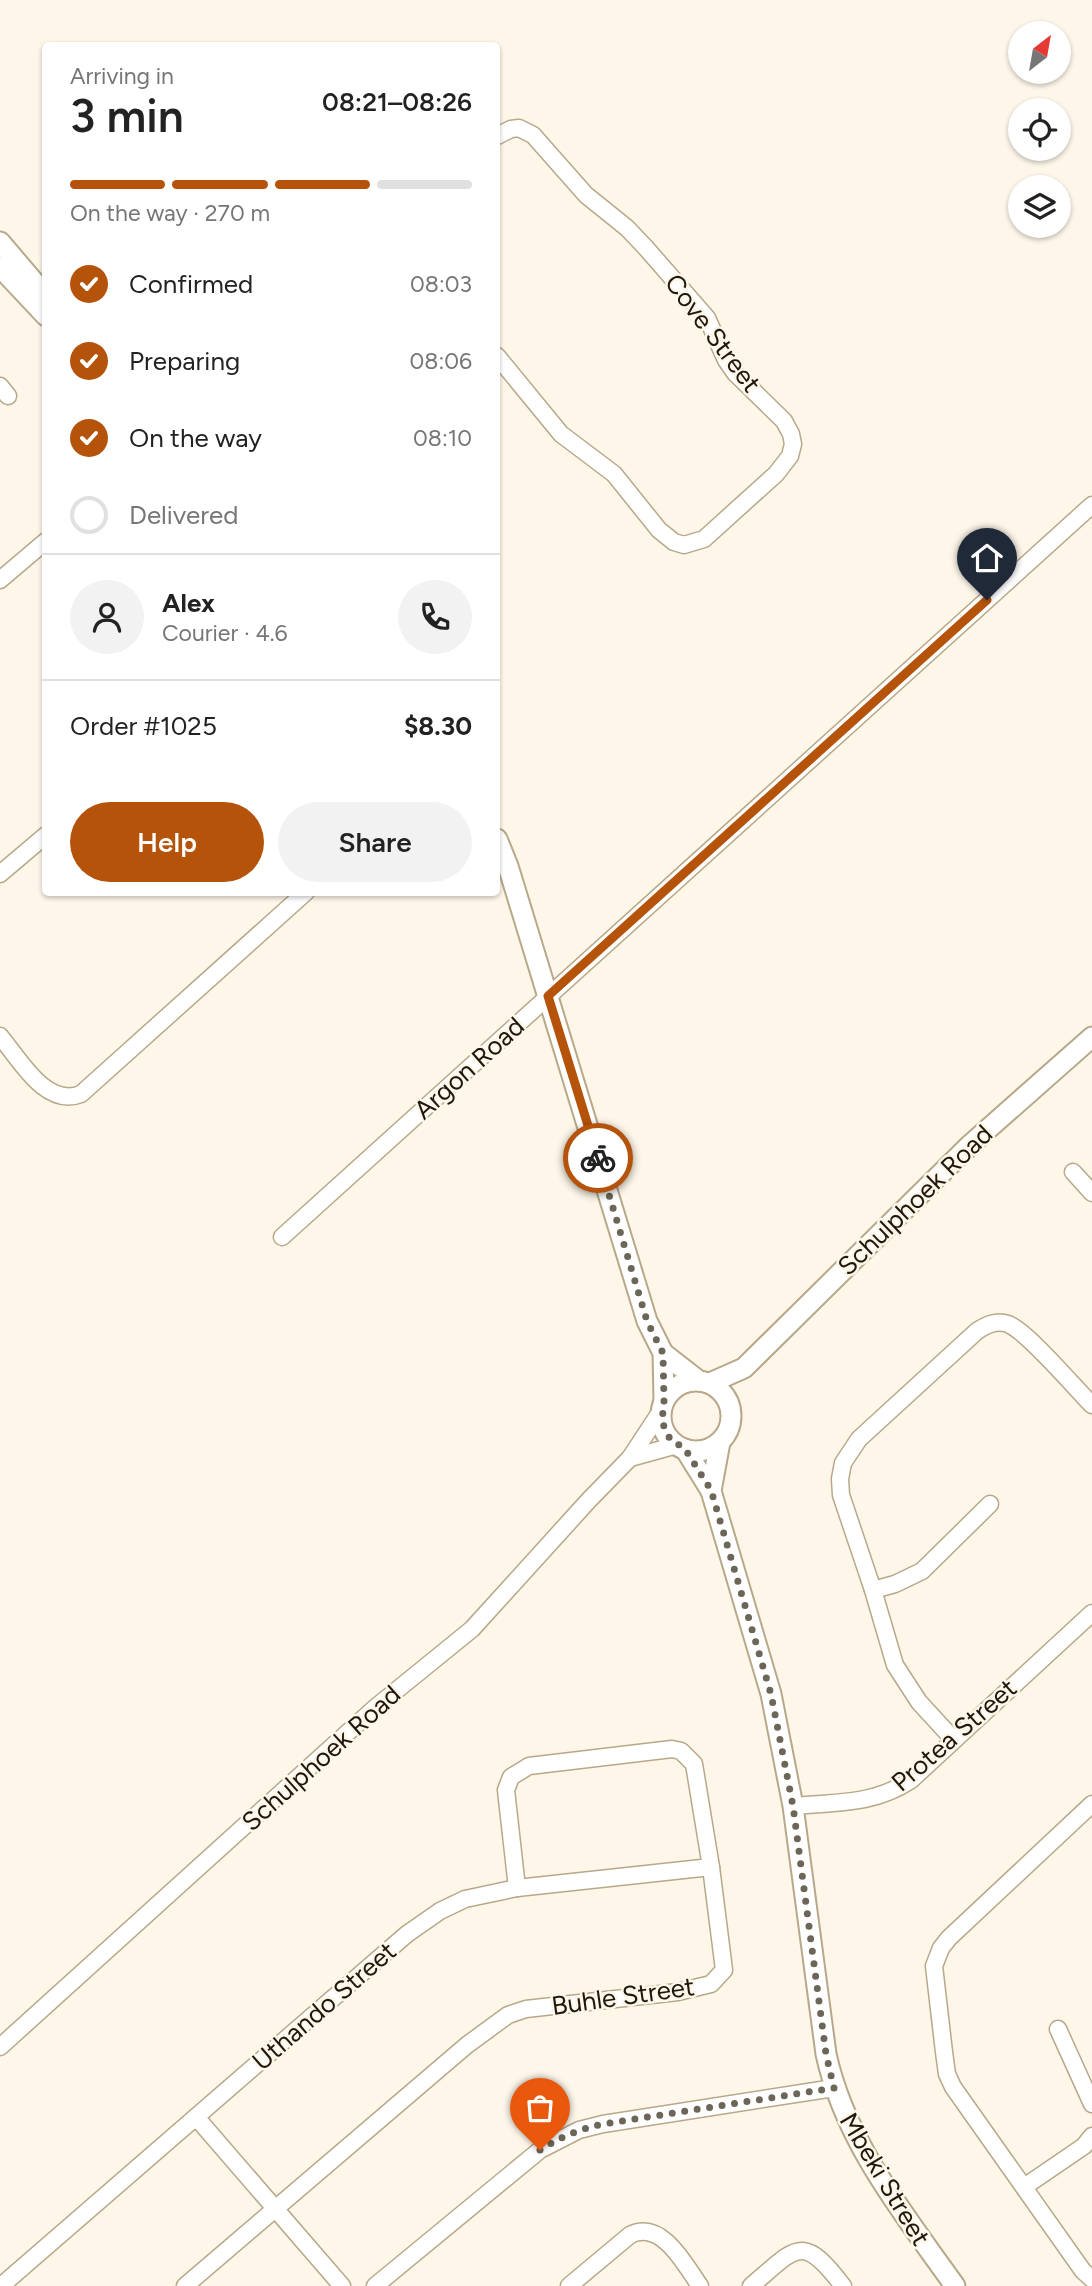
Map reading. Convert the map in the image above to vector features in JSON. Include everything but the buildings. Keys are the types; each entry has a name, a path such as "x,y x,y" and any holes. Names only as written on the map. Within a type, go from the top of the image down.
{"street":[{"name":"Cove Street","path":"500,134 519,128 533,135 586,195 627,228 646,248 707,318 726,360 735,373 784,421 793,444 790,456 776,474 704,539 684,545 674,542 659,530 614,474 561,434 500,360"},
{"path":"0,242 42,291"},
{"path":"0,267 42,312"},
{"name":"Argon Road","path":"282,1237 1092,505"},
{"path":"0,580 42,544"},
{"path":"0,874 42,838"},
{"path":"500,846 647,1321 663,1353 665,1432 681,1447"},
{"path":"0,1036 44,1089 60,1097 81,1094 302,896"},
{"name":"Schulphoek Road","path":"730,1405 744,1368 971,1144 1092,1037"},
{"path":"1073,1172 1092,1193"},
{"path":"953,1739 919,1702 895,1665 841,1495 843,1463 859,1439 988,1324 998,1322 1013,1327 1024,1335 1092,1405"},
{"path":"630,1458 681,1447 702,1451 720,1442 730,1425 730,1405 719,1388 705,1382 663,1353"},
{"name":"Schulphoek Road","path":"705,1382 744,1368"},
{"path":"663,1406 679,1385 705,1382"},
{"name":"Schulphoek Road","path":"0,2047 376,1707 472,1629 630,1458 663,1406"},
{"name":"Mbeki Street","path":"711,1490 720,1442"},
{"name":"Mbeki Street","path":"681,1447 711,1490 771,1694 793,1806 826,2054 834,2088 848,2123 870,2163 954,2286"},
{"path":"873,1590 895,1584 922,1571 990,1504"},
{"name":"Protea Street","path":"793,1806 875,1798 894,1791 911,1780 1092,1613"},
{"name":"Buhle Street","path":"185,2286 467,2045 508,2015 526,2009 678,1992 711,1984 724,1969 694,1765 681,1751 672,1749 529,1766 511,1777 506,1790 517,1888"},
{"path":"1092,1805 949,1938 941,1948 934,1966 947,2074 965,2106 1083,2271 1092,2279"},
{"name":"Uthando Street","path":"2,2286 407,1934 429,1919 465,1899 517,1888 711,1867"},
{"path":"1058,2029 1092,2104"},
{"path":"375,2286 540,2150 557,2139 603,2124 834,2088"},
{"path":"196,2117 342,2286"},
{"path":"1024,2188 1084,2147 1092,2136"},
{"path":"569,2286 630,2235 646,2231 663,2239 700,2286"},
{"path":"751,2286 798,2250 815,2253 843,2286"}],"way so far":[{"path":"540,2150 557,2139 603,2124 834,2088 826,2054 793,1806 771,1694 711,1490 685,1449 677,1445 665,1432 662,1422 663,1353 647,1321 598,1158"}],"route":[{"path":"598,1158 548,996 987,600"}]}
